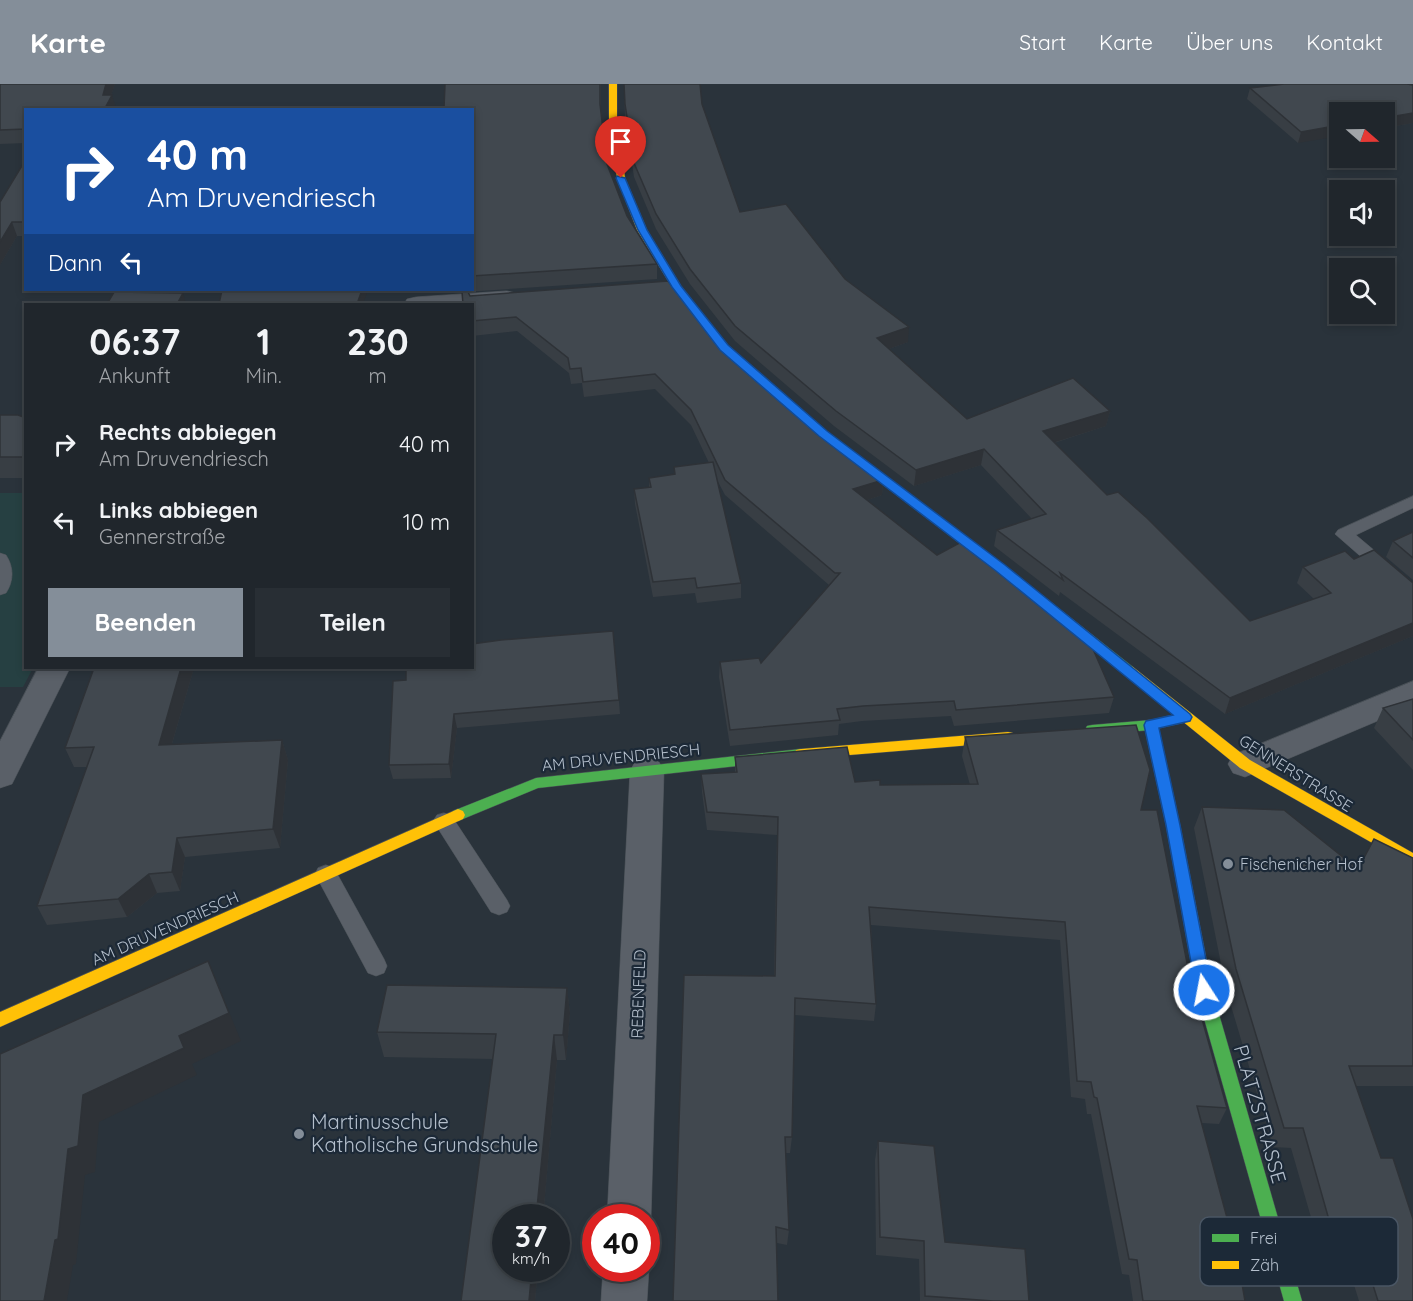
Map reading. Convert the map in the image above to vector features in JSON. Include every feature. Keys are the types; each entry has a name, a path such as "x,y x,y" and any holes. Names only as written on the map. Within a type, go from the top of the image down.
{"street":[{"name":"GENNERSTRASSE","path":"613,84 613,118 621,178 665,288 724,348 823,434 1000,568 1245,764 1413,860"},
{"path":"430,303 528,296"},
{"path":"2,769 53,669"},
{"path":"1245,764 1413,693"},
{"path":"1080,731 1151,725 1185,717"},
{"name":"PLATZSTRASSE","path":"1151,725 1173,825 1204,990 1269,1217"},
{"name":"AM DRUVENDRIESCH","path":"0,1020 500,796 537,783 772,756 1020,736"},
{"name":"REBENFELD","path":"630,1204 647,771"},
{"path":"624,1301 625,1282"},
{"name":"PLATZSTRASSE","path":"1289,1286 1293,1301"}],"lane":[{"path":"1413,501 1344,534 1413,593"},
{"path":"0,559 4,576 0,589"},
{"path":"444,821 499,906"},
{"path":"326,874 376,966"}],"green space":[{"path":"0,493 24,493 24,669 32,669 23,687 0,687"}],"building":[{"path":"0,84 106,84 103,95 112,95 105,108 24,108 24,129 0,130"},
{"path":"445,84 600,84 607,164 627,216 657,264 474,276 474,108 444,108"},
{"path":"624,84 700,84 702,104 740,212 786,204 845,279 909,327 877,338 967,419 1073,378 1110,411 1043,431 1107,495 1118,492 1147,518 1250,621 1331,593 1303,567 1345,551 1354,559 1374,550 1413,583 1413,623 1230,698 1060,573 1063,580 997,530 1046,514 984,449 916,470 836,411 735,326 690,269 656,214 634,163"},
{"path":"1284,84 1407,84 1413,85 1413,113 1395,116 1395,102 1329,102 1329,127 1301,132 1250,88"},
{"path":"24,162 24,222 12,222 0,242 0,202"},
{"path":"668,281 714,340 812,427 883,480 853,489 937,555 963,541 990,561 1089,640 1114,697 956,710 954,701 863,706 837,709 840,720 730,730 720,662 759,658 761,663 840,573 835,573 725,480 691,410 655,374 583,382 581,368 570,369 568,358 516,317 474,321 474,303 463,303 462,292 468,292 470,296"},
{"path":"222,291 362,291 357,303 219,303"},
{"path":"114,292 183,293 178,303 108,303"},
{"path":"0,415 24,417 24,457 0,457"},
{"path":"713,462 741,583 697,588 695,578 653,582 634,489 651,487 649,478 675,474 674,467"},
{"path":"1413,532 1413,558 1393,541"},
{"path":"613,631 619,700 454,714 449,764 389,765 393,681 406,680 406,669 474,669 474,644"},
{"path":"94,669 181,669 159,745 282,740 273,829 177,838 172,872 149,874 118,899 37,906 94,747 65,748"},
{"path":"1413,699 1413,740 1383,708"},
{"path":"1136,725 1150,770 1141,810 1157,810 1189,973 1227,1108 1197,1106 1227,1217 1200,1217 1200,1286 1242,1286 1245,1301 1143,1301 1137,1260 1129,1259 1097,1098 1094,1097 1091,1082 1077,1081 1065,922 869,907 876,1004 795,998 792,1137 785,1137 789,1230 776,1227 778,1301 673,1301 684,975 775,976 778,817 707,812 701,774 737,772 735,757 847,747 855,782 880,780 880,785 978,784 965,737"},
{"path":"1202,807 1284,810 1358,869 1374,839 1413,858 1413,1066 1349,1066 1381,1158 1393,1158 1413,1219 1413,1301 1378,1301 1373,1286 1398,1286 1398,1217 1328,1217 1303,1128 1284,1128 1236,969"},
{"path":"208,961 229,1013 179,1036 184,1048 83,1095 78,1146 68,1149 58,1239 55,1240 44,1301 0,1301 0,1054"},
{"path":"387,985 567,988 563,1035 554,1035 537,1204 492,1204 492,1282 531,1282 529,1301 461,1301 496,1034 377,1032"},
{"path":"878,1141 934,1146 945,1242 1025,1249 1029,1301 925,1296 924,1241 880,1237"}],"traffic: fast":[{"path":"773,390 823,434 1000,568 1128,670"},
{"path":"1092,730 1151,725 1186,717"},
{"path":"458,815 536,783 801,754"},
{"path":"1199,963 1204,990 1269,1217"},
{"path":"1289,1286 1293,1301"}],"traffic: slow":[{"path":"613,84 613,118 621,178 642,230 677,287 724,348 773,390"},
{"path":"1128,670 1245,764 1413,860"},
{"path":"1151,725 1199,963"},
{"path":"801,754 1008,737"},
{"path":"0,1020 458,815"}],"place":[{"name":"Fischenicher Hof","path":"1228,864"},
{"name":"Martinusschule Katholische Grundschule","path":"299,1134"}],"route":[{"path":"621,178 642,230 677,287 724,348 823,434 1000,568 1185,717 1151,725 1173,825 1204,990"}]}
